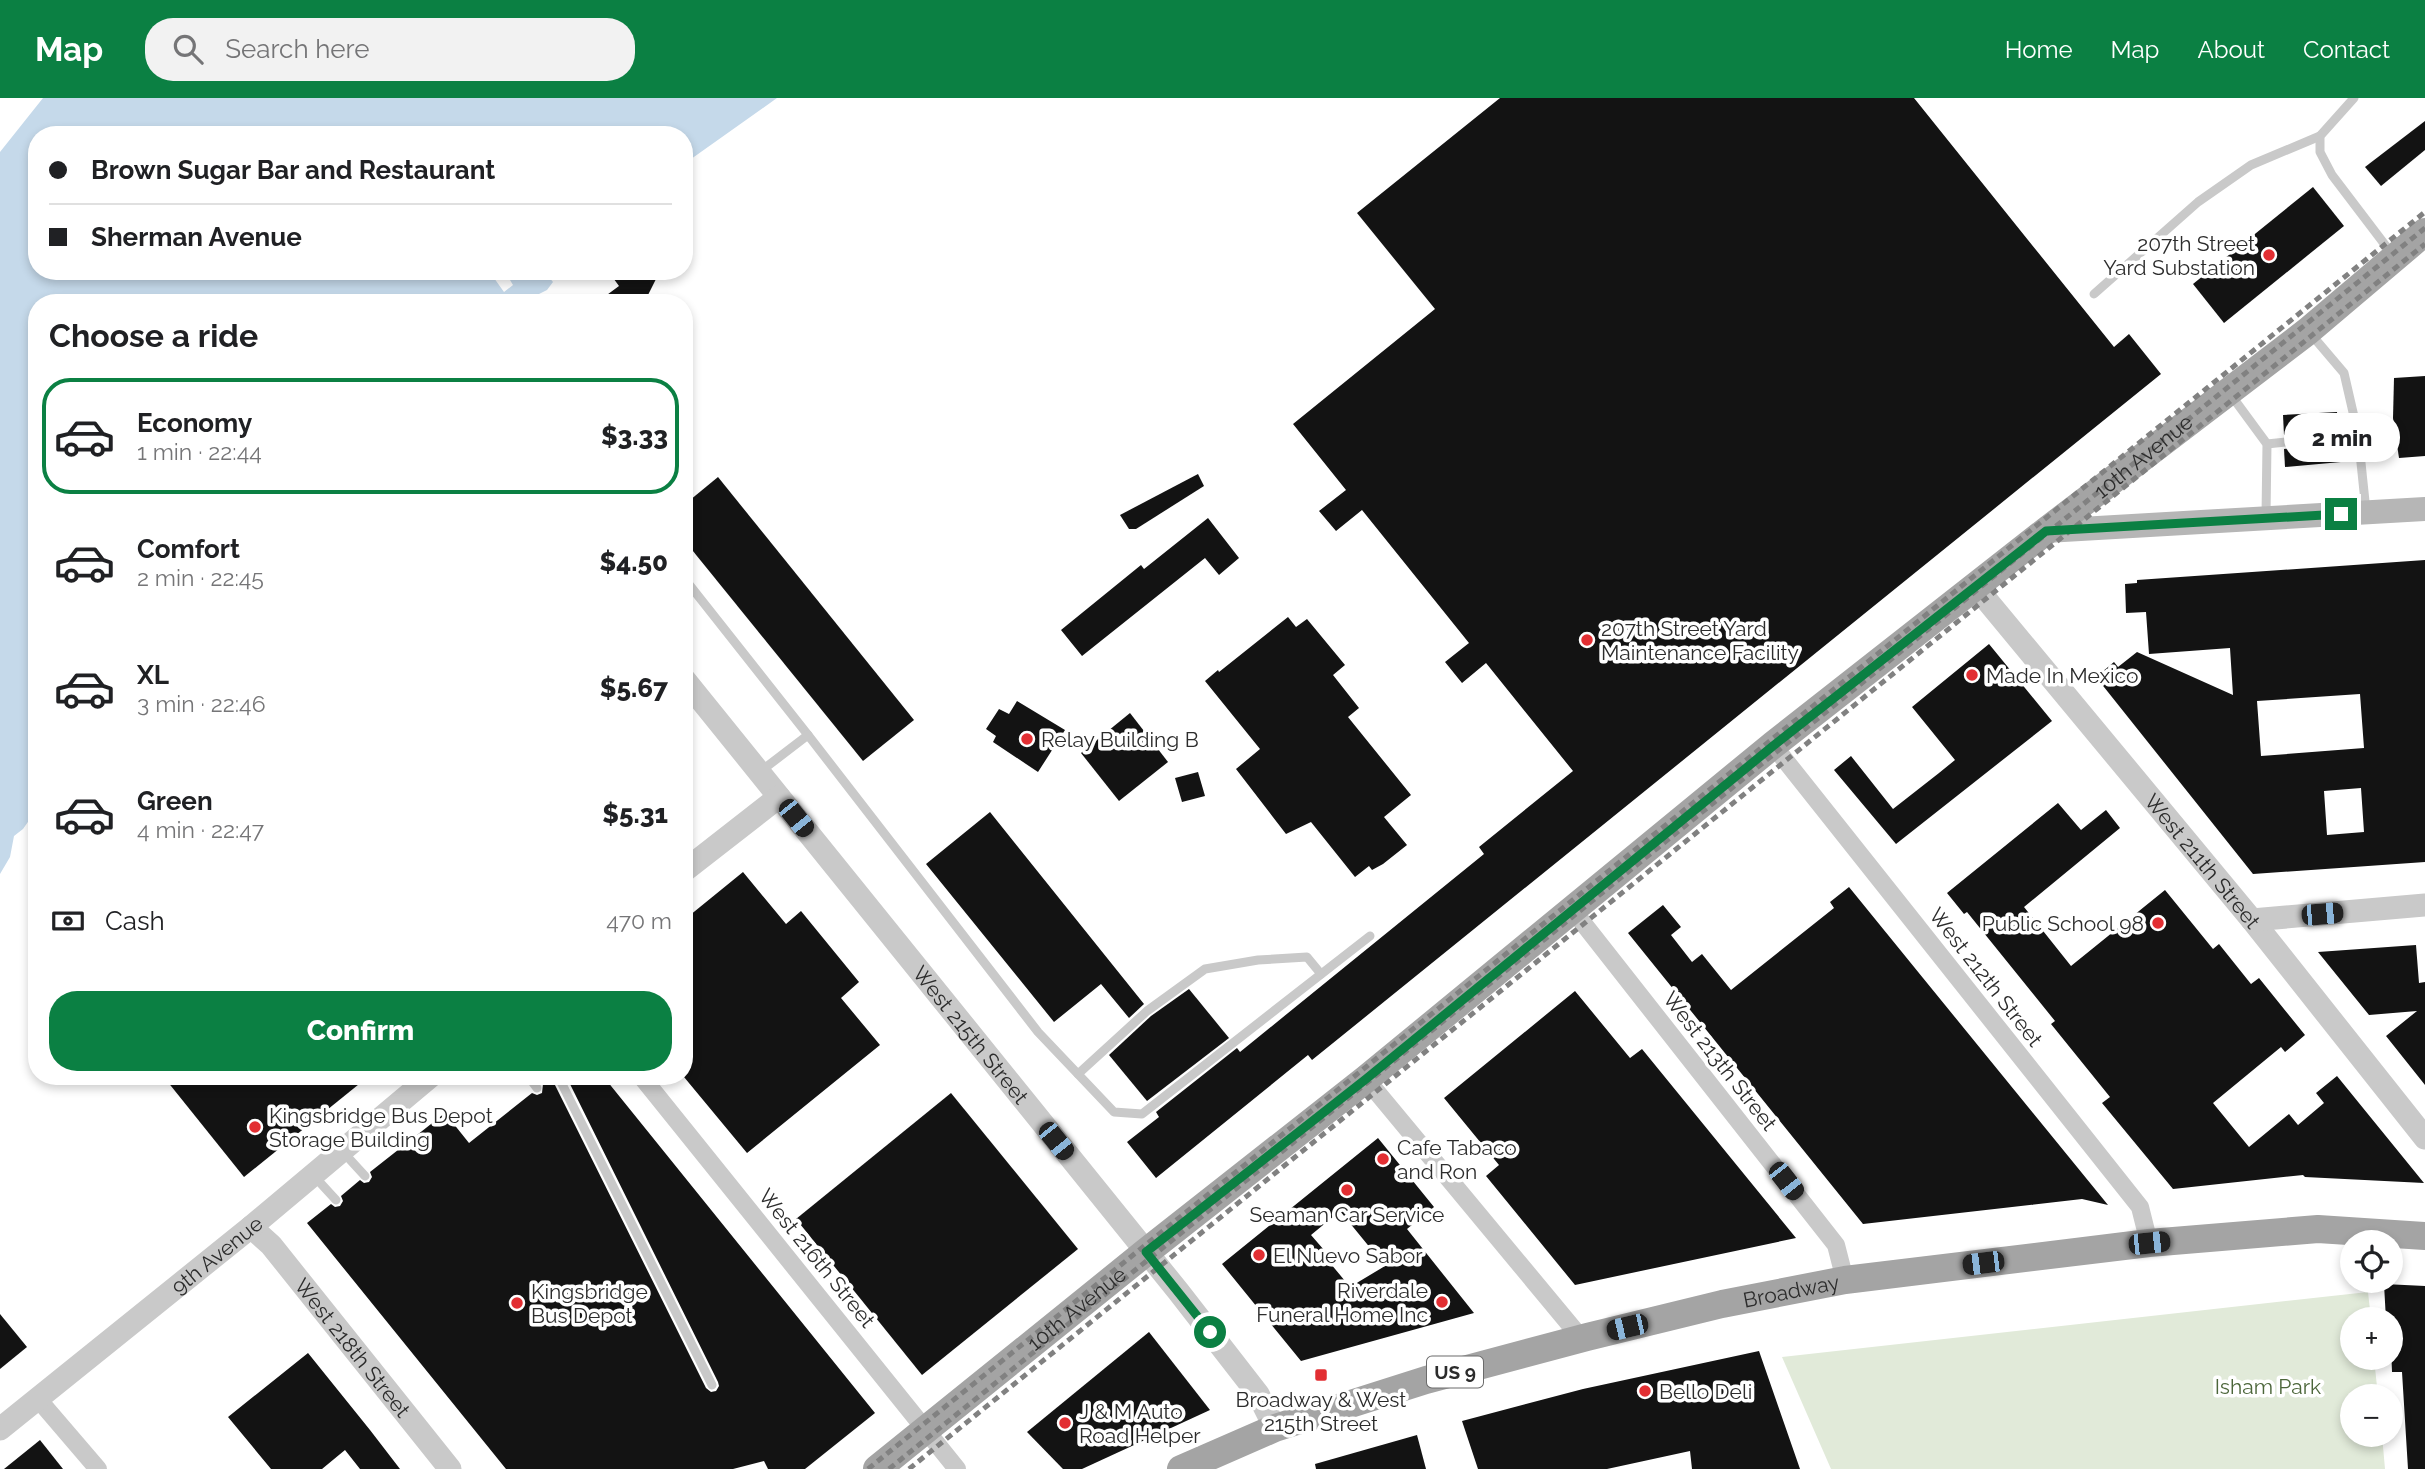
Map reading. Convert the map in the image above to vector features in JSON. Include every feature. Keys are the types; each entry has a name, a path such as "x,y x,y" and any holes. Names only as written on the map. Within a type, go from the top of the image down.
{"main road":[{"name":"10th Avenue","path":"877,1469 1366,1079 1773,746 1975,586 2308,331 2425,232"},
{"path":"2046,531 2425,509"},
{"name":"Broadway","path":"1181,1469 1275,1428 1426,1380 1581,1338 1722,1304 1846,1280 2149,1243 2318,1229 2425,1236"}],"street":[{"name":"West 211th Street","path":"1975,586 2252,920 2425,1138"},
{"name":"West 215th Street","path":"693,689 1258,1394 1275,1428"},
{"name":"West 212th Street","path":"1773,746 2140,1207 2149,1243"},
{"path":"693,864 779,797"},
{"path":"2252,920 2425,905"},
{"name":"West 213th Street","path":"1572,909 1836,1245 1846,1280"},
{"path":"1366,1079 1581,1338"},
{"name":"9th Avenue","path":"0,1429 251,1227 420,1085"},
{"name":"West 216th Street","path":"648,1085 957,1469"},
{"name":"West 218th Street","path":"251,1227 271,1245 450,1469"},
{"path":"38,1399 98,1469"}],"lane":[{"path":"2094,294 2198,202 2251,165 2320,136 2354,98"},
{"path":"2320,136 2320,152 2332,175 2395,258"},
{"path":"2308,331 2344,373 2358,433 2366,512"},
{"path":"2228,392 2267,443 2266,518"},
{"path":"2267,443 2358,433"},
{"path":"693,589 1038,1032 1114,1112 1142,1114 1370,936"},
{"path":"760,772 808,735"},
{"path":"1078,1074 1147,1011 1205,969 1258,960 1307,957 1321,974"},
{"path":"562,1085 712,1385"},
{"path":"342,1151 365,1176"},
{"path":"313,1175 336,1200"}],"green space":[{"name":"Isham Park","path":"2368,1293 2370,1307 2340,1307 2340,1370 2375,1370 2377,1384 2340,1384 2340,1447 2383,1447 2385,1469 1831,1469 1782,1357"}],"water":[{"path":"43,98 777,98 693,158 693,126 28,126 28,280 553,282 547,290 539,294 28,294 28,822 14,836 10,857 0,874 0,152"}],"pier":[{"path":"495,280 510,280 513,285 504,292"}],"building":[{"name":"207th Street Yard Maintenance Facility","path":"1500,98 1914,98 2114,347 2129,334 2161,374 1312,1060 1308,1055 1156,1178 1127,1142 1159,1117 1156,1112 1237,1048 1240,1052 1484,854 1479,847 1573,771 1486,663 1462,683 1445,662 1469,643 1362,510 1336,531 1319,511 1346,490 1293,424 1435,309 1357,213"},
{"path":"2425,121 2425,150 2381,186 2365,167"},
{"name":"207th Street Yard Substation","path":"2313,187 2344,226 2224,323 2193,284"},
{"path":"615,280 656,280 648,294 608,294 619,286"},
{"path":"2425,376 2425,456 2399,458 2393,418 2394,378"},
{"path":"2337,412 2338,429 2284,435 2283,415"},
{"path":"2339,443 2341,462 2285,467 2284,449"},
{"path":"1198,474 1204,486 1136,529 1129,529 1120,515"},
{"path":"718,477 914,720 863,761 693,551 693,498"},
{"path":"1208,518 1239,558 1219,575 1205,558 1082,656 1061,630 1141,565 1144,569"},
{"path":"2425,560 2425,862 2253,874 2096,677 2114,662 2118,667 2137,652 2233,695 2230,648 2149,654 2146,612 2126,613 2125,584 2137,583 2137,580","holes":["2360,694 2364,748 2261,756 2257,701","2361,788 2364,832 2327,835 2324,791"]},
{"path":"1288,617 1296,627 1307,619 1345,665 1333,675 1359,708 1348,717 1411,795 1384,817 1407,845 1383,864 1372,870 1369,866 1355,877 1311,822 1286,834 1236,769 1260,749 1205,681"},
{"path":"1989,644 2052,721 1896,844 1834,770 1851,756 1893,809 1955,760 1912,707"},
{"name":"Relay Building B","path":"1017,701 1065,730 1038,772 993,742 996,736 986,729 999,709 1009,714"},
{"path":"1130,713 1168,762 1119,801 1081,753"},
{"path":"1198,772 1205,796 1182,802 1175,778"},
{"path":"2058,803 2081,830 2106,810 2120,828 2024,907 2071,966 2165,890 2213,949 2219,944 2251,984 2259,978 2305,1035 2285,1052 2281,1047 2213,1103 2249,1147 2289,1114 2298,1125 2324,1103 2316,1093 2337,1076 2424,1183 2303,1175 2173,1189 2102,1103 2110,1097 2051,1024 2055,1021 1967,912 1964,914 1947,893"},
{"path":"990,812 1144,1004 1129,1018 1101,984 1054,1022 926,864"},
{"path":"743,872 786,924 801,911 859,982 841,998 880,1045 747,1153 691,1085 693,1085 693,913"},
{"path":"1849,887 2108,1205 2082,1199 1863,1224 1628,933 1663,905 1681,927 1671,935 1692,962 1702,954 1731,990 1834,908 1830,902"},
{"path":"2416,945 2419,983 2425,982 2425,1085 2386,1036 2417,1011 2369,1015 2318,952"},
{"path":"1189,989 1229,1038 1147,1101 1109,1055 1151,1016"},
{"path":"1575,991 1630,1058 1642,1049 1796,1238 1575,1285 1486,1176 1499,1165 1444,1098"},
{"name":"Kingsbridge Bus Depot Storage Building","path":"170,1085 358,1085 244,1177"},
{"name":"Kingsbridge Bus Depot","path":"543,1085 555,1085 706,1388 711,1392 716,1391 718,1382 570,1085 610,1085 875,1413 805,1469 768,1469 764,1461 733,1469 506,1469 307,1223 331,1204 340,1206 343,1201 341,1196 360,1180 369,1182 372,1177 370,1172 445,1113 469,1143 532,1093 542,1093"},
{"path":"951,1093 1078,1249 922,1375 796,1219"},
{"path":"1378,1138 1434,1207 1407,1229 1474,1313 1301,1361 1222,1264","holes":["1340,1211 1385,1266 1350,1287 1321,1252 1324,1250 1311,1235"]},
{"path":"2403,1285 2425,1286 2425,1469 2408,1469 2402,1372 2392,1372 2403,1370 2403,1307 2385,1307 2384,1293 2403,1293"},
{"path":"0,1314 27,1347 0,1369"},
{"path":"1149,1332 1210,1410 1082,1469 1063,1469 1027,1432"},
{"path":"1759,1351 1800,1469 1692,1469 1690,1451 1607,1469 1478,1469 1462,1421 1583,1389"},
{"path":"308,1353 400,1469 360,1469 345,1450 322,1469 271,1469 228,1417"},
{"path":"1417,1435 1426,1469 1316,1469 1315,1464"},
{"path":"40,1440 63,1469 4,1469"}],"railway":[{"path":"868,1469 2425,212"},
{"path":"889,1469 2425,228"},
{"path":"909,1469 2425,244"}],"place":[{"name":"207th Street Yard Substation","path":"2269,255"},
{"name":"207th Street Yard Maintenance Facility","path":"1587,640"},
{"name":"Made In Mexico","path":"1972,675"},
{"name":"Relay Building B","path":"1027,739"},
{"name":"Public School 98","path":"2158,923"},
{"name":"Kingsbridge Bus Depot Storage Building","path":"255,1127"},
{"name":"Cafe Tabaco and Ron","path":"1383,1159"},
{"name":"Seaman Car Service","path":"1347,1190"},
{"name":"El Nuevo Sabor","path":"1259,1255"},
{"name":"Riverdale Funeral Home Inc","path":"1442,1302"},
{"name":"Kingsbridge Bus Depot","path":"517,1303"},
{"name":"Broadway & West 215th Street","path":"1321,1375"},
{"name":"Bello Deli","path":"1645,1391"},
{"name":"J & M Auto Road Helper","path":"1065,1423"}],"route":[{"path":"1210,1332 1146,1252 1366,1079 1773,746 2046,531 2341,514"}]}
